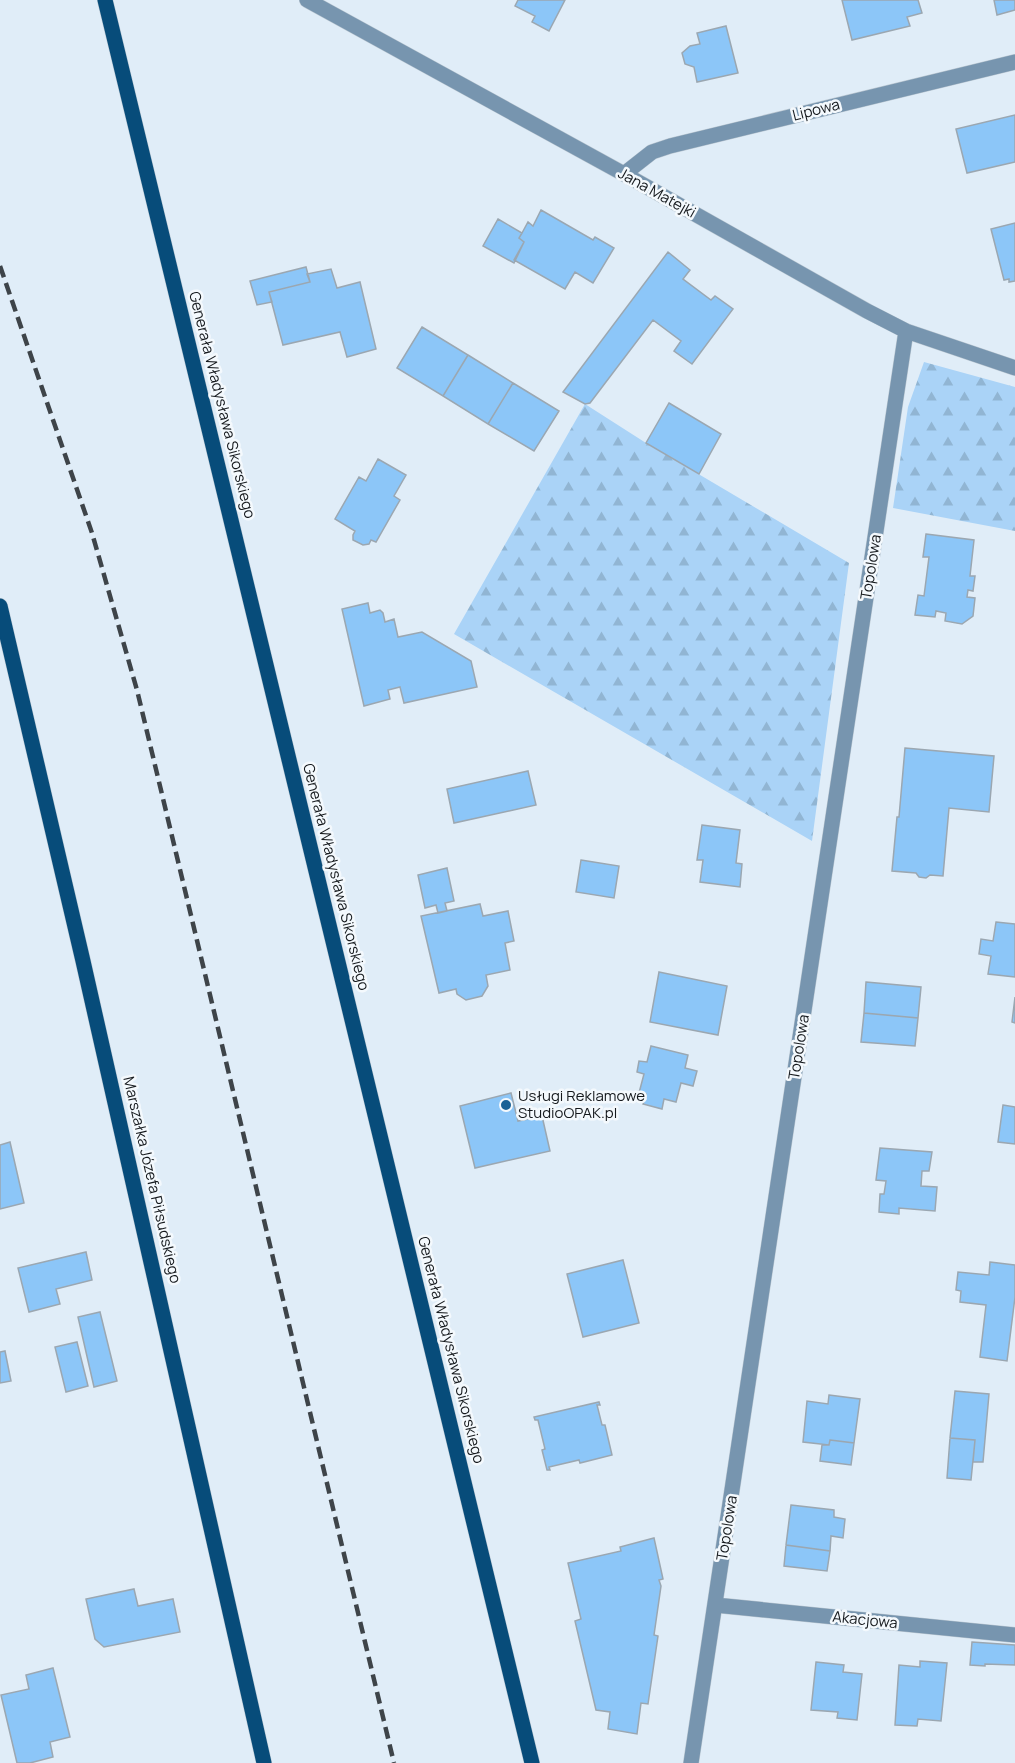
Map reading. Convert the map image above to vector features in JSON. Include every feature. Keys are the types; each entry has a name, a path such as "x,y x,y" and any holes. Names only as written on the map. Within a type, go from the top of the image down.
{"main road":[{"name":"Generała Władysława Sikorskiego","path":"105,0 532,1763"},
{"name":"Marszałka Józefa Piłsudskiego","path":"0,606 177,1368 264,1763"}],"street":[{"name":"Jana Matejki","path":"307,0 624,174 856,306 906,331 1015,368"},
{"name":"Lipowa","path":"624,174 652,152 670,146 1015,62"},
{"name":"Topolowa","path":"691,1763 906,331"},
{"name":"Akacjowa","path":"715,1605 1015,1635"}],"green space":[{"path":"924,362 1015,387 1015,531 893,508 908,407"},
{"path":"585,404 646,443 849,563 812,841 454,634"}],"building":[{"path":"518,0 565,0 549,31 532,22 535,16 515,6"},
{"path":"842,0 918,0 922,13 907,17 910,26 852,40"},
{"path":"994,0 1015,0 1015,10 997,15"},
{"path":"726,26 738,73 697,82 694,67 685,64 682,53 690,46 700,44 697,33"},
{"path":"1015,115 1015,162 967,173 956,129"},
{"path":"541,210 593,240 595,237 614,248 593,283 575,272 565,289 514,260 524,242 519,238 528,222 533,226"},
{"path":"498,219 522,233 519,238 524,242 514,263 483,246"},
{"path":"1015,223 1015,281 1009,282 1009,279 1004,280 991,229"},
{"path":"668,252 690,270 683,279 711,300 715,296 733,309 692,364 674,351 681,341 653,320 590,403 585,404 563,392"},
{"path":"306,267 310,282 269,292 272,302 257,305 250,281"},
{"path":"331,269 337,288 360,282 376,349 347,357 340,332 283,345 269,292 310,282 307,274"},
{"path":"422,327 468,355 443,396 397,368"},
{"path":"468,355 513,383 488,424 443,396"},
{"path":"513,383 559,411 534,451 488,424"},
{"path":"669,403 721,434 699,474 646,443"},
{"path":"378,459 406,475 394,496 400,500 376,542 371,540 369,544 363,545 353,540 355,531 335,519 359,477 366,481"},
{"path":"926,534 974,540 970,576 975,576 973,591 968,590 967,597 975,598 973,616 962,624 945,621 946,613 936,611 935,617 915,615 918,595 924,596 929,557 923,557"},
{"path":"368,603 370,613 380,610 385,622 394,619 398,637 422,632 471,661 477,687 404,703 400,687 388,690 390,699 364,706 342,609"},
{"path":"905,748 994,756 989,812 949,808 943,876 930,875 926,878 919,877 916,873 892,871"},
{"path":"528,771 536,805 454,823 447,789"},
{"path":"702,825 740,830 736,863 742,864 740,887 700,882 703,860 697,860"},
{"path":"581,860 619,866 614,898 576,892"},
{"path":"447,868 454,901 445,903 447,911 438,913 436,905 425,908 418,875"},
{"path":"480,904 483,916 508,911 514,941 505,943 510,970 486,975 488,986 482,996 466,1000 457,994 456,989 439,993 421,916"},
{"path":"996,922 1015,924 1015,977 988,974 991,956 979,954 981,939 993,941"},
{"path":"659,972 727,986 718,1035 650,1022"},
{"path":"866,982 921,987 918,1018 864,1013"},
{"path":"1015,997 1015,1023 1012,1022"},
{"path":"864,1013 918,1018 915,1046 861,1042"},
{"path":"651,1046 688,1055 685,1068 697,1071 693,1086 681,1083 676,1102 664,1099 662,1109 643,1104 646,1094 639,1093 644,1074 637,1072 639,1061 647,1062"},
{"path":"511,1093 518,1121 542,1116 550,1151 475,1168 460,1106"},
{"path":"1003,1105 1015,1107 1015,1144 998,1142"},
{"path":"10,1142 24,1203 0,1209 0,1145"},
{"path":"880,1148 932,1152 929,1171 922,1171 921,1186 937,1187 935,1211 899,1208 899,1214 879,1212 880,1194 884,1194 886,1181 876,1180"},
{"path":"86,1252 92,1280 56,1289 60,1304 29,1312 18,1268"},
{"path":"623,1260 639,1323 583,1337 567,1274"},
{"path":"990,1262 1015,1265 1015,1297 1007,1361 980,1357 986,1305 960,1302 961,1291 956,1290 958,1272 989,1275"},
{"path":"100,1312 117,1381 94,1387 78,1317"},
{"path":"77,1342 88,1386 66,1392 55,1347"},
{"path":"5,1351 11,1381 0,1383 0,1352"},
{"path":"955,1391 989,1394 983,1462 973,1462 975,1440 950,1438"},
{"path":"829,1395 860,1399 854,1443 830,1440 829,1445 803,1442 807,1401 828,1404"},
{"path":"599,1402 600,1405 597,1405 602,1425 605,1425 612,1455 580,1463 579,1460 549,1467 550,1470 547,1470 538,1420 534,1417"},
{"path":"950,1438 975,1440 971,1480 947,1478"},
{"path":"830,1440 854,1443 851,1465 820,1461 822,1445 829,1445"},
{"path":"791,1505 834,1510 834,1517 845,1519 843,1538 831,1536 830,1551 786,1545"},
{"path":"654,1538 663,1579 659,1580 661,1586 654,1635 658,1636 648,1704 641,1703 637,1734 608,1729 610,1712 596,1710 575,1621 581,1619 568,1563 621,1551 620,1547"},
{"path":"786,1545 830,1551 827,1571 784,1566"},
{"path":"134,1589 138,1606 173,1599 180,1632 104,1647 95,1639 86,1599"},
{"path":"972,1642 1015,1645 1015,1665 970,1665"},
{"path":"920,1661 947,1663 941,1721 918,1719 917,1726 895,1725 899,1665 920,1667"},
{"path":"816,1662 844,1665 843,1672 862,1674 857,1720 837,1718 838,1712 811,1710"},
{"path":"53,1668 70,1737 50,1742 53,1757 30,1763 17,1763 1,1695 29,1689 26,1675"}],"railway":[{"path":"0,266 92,533 137,690 394,1763"}],"place":[{"name":"Usługi Reklamowe StudioOPAK.pl","path":"506,1105"}]}
